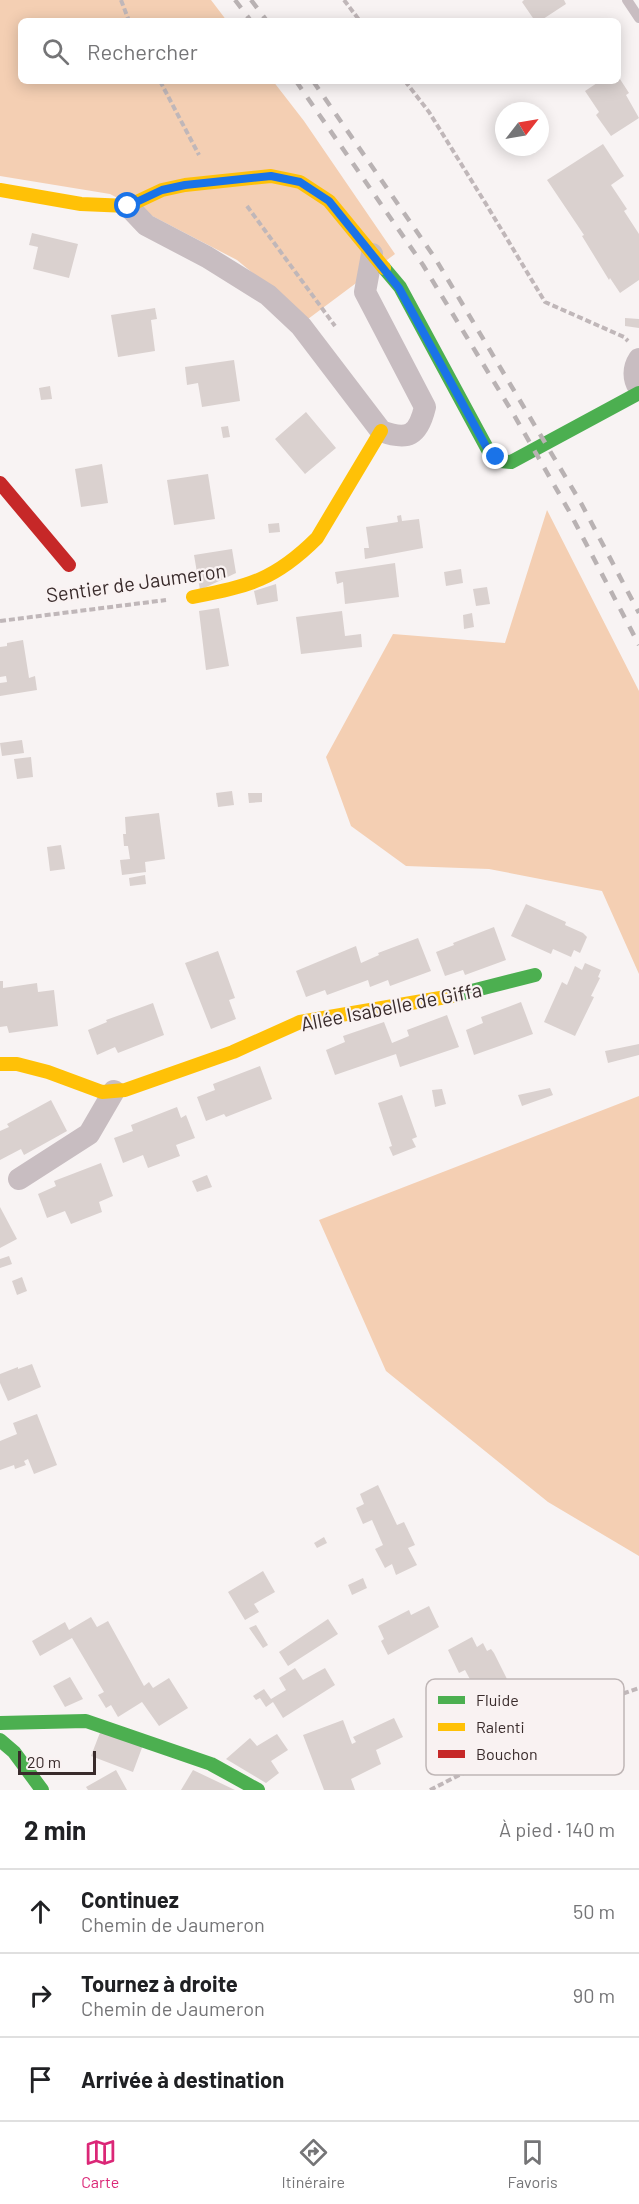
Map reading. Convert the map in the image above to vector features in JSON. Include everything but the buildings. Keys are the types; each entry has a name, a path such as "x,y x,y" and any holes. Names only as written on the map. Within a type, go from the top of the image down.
{"street":[{"path":"0,190 81,204 128,206 162,190 185,185 271,176 300,182 329,201 399,288 488,450 500,461 511,462 639,393"},
{"path":"128,206 146,225 207,257 268,295 301,326 381,431 398,437 408,436 419,427 425,407 365,292 372,254"},
{"path":"635,351 635,377 639,388"},
{"name":"Sentier de Jaumeron","path":"192,597 253,584 307,549 317,538 381,431"},
{"path":"0,483 69,566"},
{"name":"Allée Isabelle de Giffa","path":"0,1064 17,1064 48,1072 102,1092 125,1090 233,1052 300,1022 472,992 536,975"},
{"path":"19,1179 89,1134 114,1091"},
{"path":"0,1723 86,1721 211,1764 258,1790"},
{"path":"0,1740 14,1752 42,1790"}],"lane":[{"path":"627,0 639,18"}],"path":[{"path":"121,0 128,18"},
{"path":"344,0 358,18"},
{"path":"162,84 203,163"},
{"path":"407,84 429,112 481,194 545,302 624,337 635,351"},
{"path":"232,180 238,194 340,334"},
{"name":"Sentier de Jaumeron","path":"0,621 192,597"},
{"path":"624,1693 639,1688"},
{"path":"430,1790 459,1775"}],"shaded area":[{"path":"0,0 211,0 225,18 18,18 18,84 275,84 304,121 395,254 308,319 237,260 110,194 0,176"},
{"path":"547,510 639,691 639,974 602,891 489,869 406,866 351,826 326,757 393,634 505,643"},
{"path":"639,1096 639,1556 548,1502 386,1371 319,1220"}],"railway":[{"path":"235,0 249,18"},
{"path":"251,0 265,18"},
{"path":"298,84 423,265 569,511 639,645"},
{"path":"315,84 435,258 581,503 639,613"}],"traffic: fast":[{"path":"384,268 400,287 488,450 500,461 511,462 639,393"},
{"path":"452,996 535,975"},
{"path":"0,1723 86,1721 211,1764 258,1790"},
{"path":"0,1740 14,1752 42,1790"}],"traffic: slow":[{"path":"0,190 81,204 128,206 162,190 185,185 271,176 300,182 329,201 384,268"},
{"path":"193,597 246,585 274,572 302,552 317,538 381,431"},
{"path":"0,1064 17,1064 48,1072 102,1092 125,1090 233,1052 300,1022 452,996"}],"traffic: jam":[{"path":"0,483 69,565"}],"route":[{"path":"128,206 162,190 185,185 271,176 300,182 329,201 399,288 488,450 496,457"}]}
